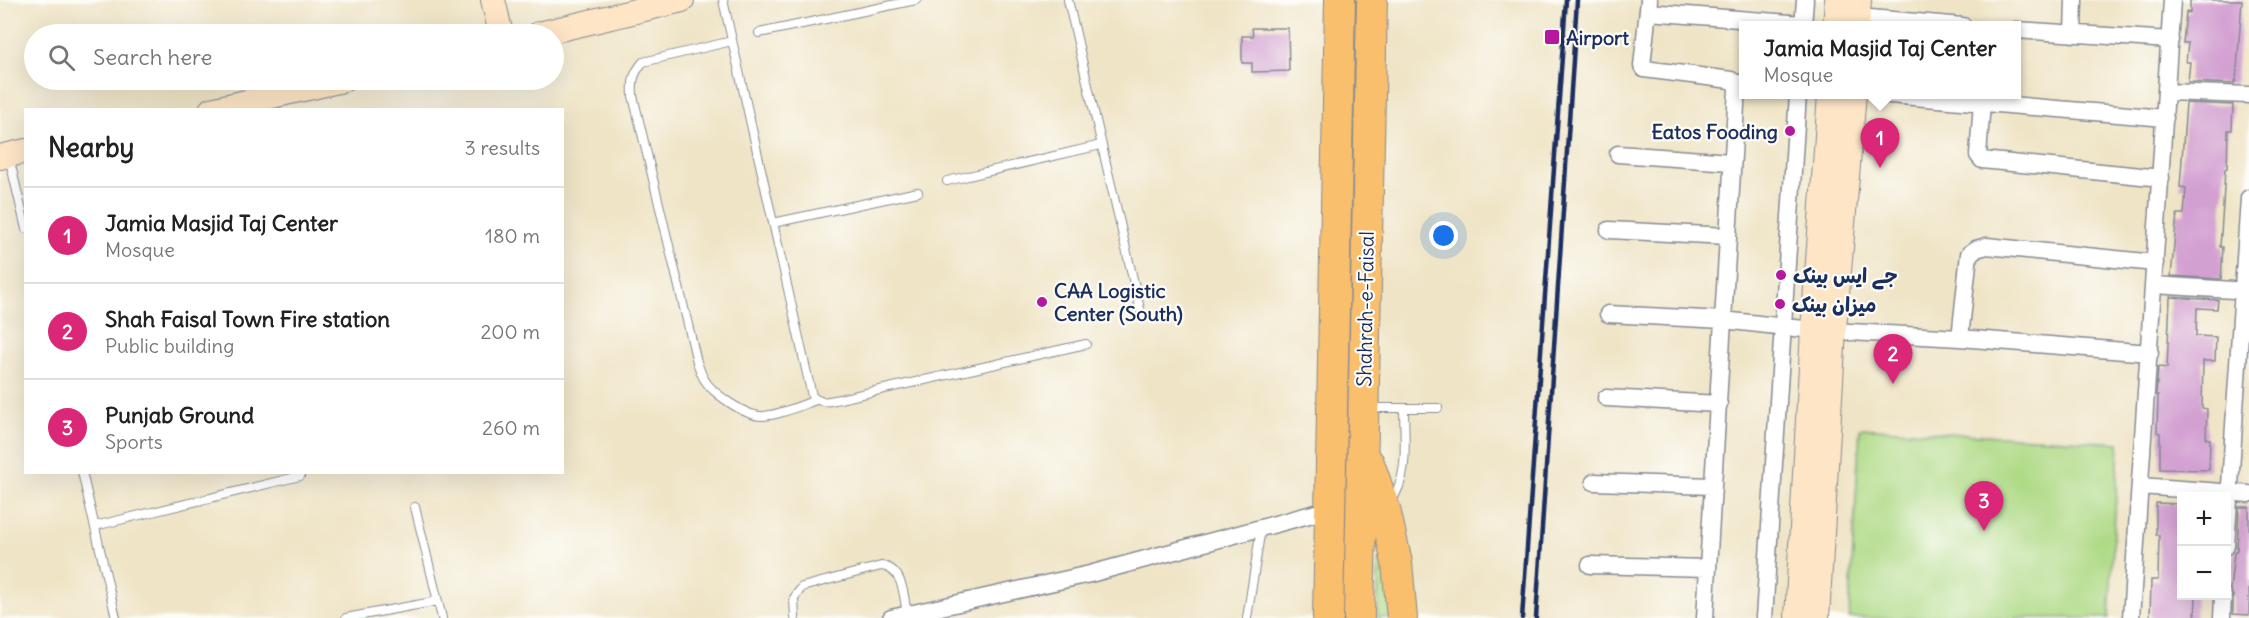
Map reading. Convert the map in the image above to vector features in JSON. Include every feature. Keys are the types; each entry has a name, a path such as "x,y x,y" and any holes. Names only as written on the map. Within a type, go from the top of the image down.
{"highway":[{"name":"Shahrah-e-Faisal","path":"1328,618 1340,0"},
{"name":"Shahrah-e-Faisal","path":"1359,618 1372,0"},
{"path":"1362,443 1385,509 1397,563 1402,618"}],"street":[{"path":"493,0 499,24"},
{"path":"564,28 682,0"},
{"path":"1803,21 1805,0"},
{"path":"1835,21 1837,0"},
{"path":"2073,34 2074,0"},
{"path":"2131,618 2172,0"},
{"path":"1705,618 1731,162 1739,83 1731,80 1646,71 1642,66 1648,6 1770,21"},
{"path":"1858,14 1919,21"},
{"path":"2021,30 2170,40"},
{"path":"222,108 284,97 308,90"},
{"path":"2167,92 2249,95"},
{"path":"1764,618 1798,99"},
{"path":"1817,618 1830,99"},
{"path":"1797,618 1823,330 1853,99"},
{"path":"1936,99 2165,118"},
{"path":"1982,103 1978,155 1982,160 2161,178"},
{"path":"1618,154 1731,162"},
{"path":"2230,492 2246,291 2249,198"},
{"path":"1609,231 1728,236"},
{"path":"1960,338 1969,254 1976,249 1987,246 2155,263"},
{"path":"2154,285 2246,291"},
{"path":"1608,314 1723,320 1823,330 2150,353"},
{"path":"1606,399 1719,404"},
{"path":"1594,482 1712,486"},
{"path":"2140,486 2217,492"},
{"path":"2231,493 2249,494"},
{"path":"899,616 1090,574 1331,509"},
{"path":"1590,565 1707,568"},
{"path":"2222,618 2223,600"}],"lane":[{"path":"723,0 812,396 816,400"},
{"path":"759,33 916,0"},
{"path":"1068,0 1140,309"},
{"path":"732,41 643,63 632,79 633,96 697,362 704,380 715,392 747,413 760,416 779,413 816,400 825,402 835,400 1086,344"},
{"path":"947,181 1101,146"},
{"path":"11,155 24,219"},
{"path":"773,223 918,192"},
{"path":"1363,408 1438,408"},
{"path":"1385,509 1398,492 1404,468 1404,408"},
{"path":"82,474 116,618"},
{"path":"95,526 300,476"},
{"path":"415,507 442,618"},
{"path":"1247,618 1261,528"},
{"path":"795,618 794,598 802,587 881,566 892,570 900,579 899,616"},
{"path":"346,618 438,601"}],"green space":[{"path":"1860,428 2119,443 2109,618 1849,618"},
{"path":"1378,561 1390,562 1394,618 1378,618"}],"building":[{"path":"2190,0 2242,0 2236,82 2234,81 2234,84 2188,82 2190,62 2186,62 2188,43 2183,43 2186,12 2190,13"},
{"path":"1252,28 1288,28 1289,71 1252,72 1252,63 1242,63 1242,36 1253,36"},
{"path":"2186,103 2233,105 2232,130 2228,130 2227,169 2225,169 2220,247 2223,247 2221,279 2171,276 2177,214 2184,214 2186,188 2180,187"},
{"path":"2170,297 2218,300 2217,309 2197,308 2196,336 2216,337 2215,361 2203,361 2202,408 2207,409 2206,439 2210,439 2209,470 2160,469 2160,433 2157,432 2158,395 2156,395 2158,367 2167,368"},
{"path":"2156,503 2177,504 2177,600 2196,600 2195,618 2150,618 2151,580 2158,580 2159,535 2156,535"},
{"path":"2239,507 2249,507 2249,615 2233,614 2231,580 2234,553 2237,550"}],"railway":[{"path":"1522,618 1566,0"},
{"path":"1536,618 1577,0"}],"place":[{"name":"Airport","path":"1552,37"},
{"name":"Eatos Fooding","path":"1790,131"},
{"name":"Jamia Masjid Taj Center","path":"1880,168"},
{"name":"جے ایس بینک","path":"1781,275"},
{"name":"CAA Logistic Center (South)","path":"1042,302"},
{"name":"میزان بینک","path":"1780,304"},
{"name":"Shah Faisal Town Fire station","path":"1893,384"},
{"name":"Punjab Ground","path":"1984,531"}]}
